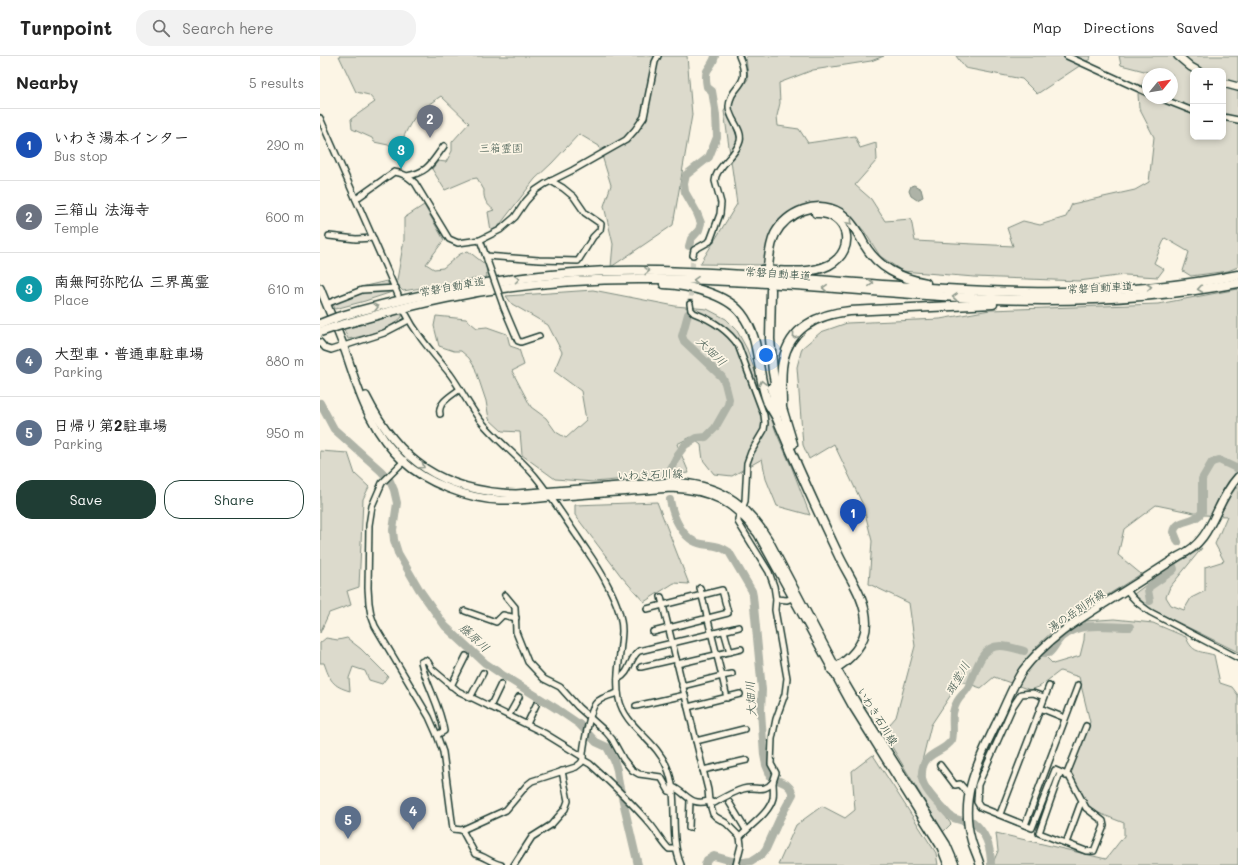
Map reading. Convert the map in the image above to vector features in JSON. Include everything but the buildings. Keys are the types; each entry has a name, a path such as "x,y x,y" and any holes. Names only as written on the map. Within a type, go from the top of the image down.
{"highway":[{"path":"665,271 802,271 817,269 834,262 842,254 846,244 844,228 834,217 824,213 812,213 796,219 788,225 781,233 770,267 772,242 779,228 784,222 802,210 821,208 833,210 844,216 855,228 876,260 888,270 901,277 930,284 1055,292"},
{"name":"常磐自動車道","path":"320,332 340,321 419,296 485,283 594,272 665,271 749,275 995,292 1093,292 1154,287 1238,275"},
{"name":"常磐自動車道","path":"320,324 449,297 529,285 626,279 683,279 749,282 989,299 1064,300 1153,295 1238,283"},
{"path":"563,282 670,284 710,293 729,302 741,312 749,324 755,340 765,396 862,604 866,623 863,637 858,649 834,669"},
{"path":"777,419 767,357 765,318 769,289 771,357 776,388 796,452 843,554 846,567"},
{"path":"782,405 783,362 787,348 801,330 822,316 850,311 1064,300"}],"main road":[{"path":"1178,56 1193,68"},
{"path":"1226,84 1238,87"},
{"name":"いわき石川線","path":"320,288 346,354 373,410 384,428 406,459 441,478 476,490 516,494 548,494 671,482 686,483 705,486 724,494 741,510 750,514 762,529 852,705 940,847 948,865"},
{"name":"湯の岳別所線","path":"980,865 970,839 968,828 968,793 981,757 1017,680 1034,658 1060,632 1179,556 1189,552 1197,545 1210,527 1229,488 1238,477"},
{"name":"いわき石川線","path":"834,669 946,844 955,865"}],"street":[{"path":"356,199 394,172 402,173 415,183 449,239 458,243 480,240 500,230 515,217 536,190 626,140 644,116 658,56"},
{"path":"693,255 694,250 707,243 711,238 721,209 715,181 716,176 740,142 739,133 729,109 730,101 743,79 744,72 739,56"},
{"path":"1067,56 1142,90"},
{"path":"1175,104 1190,110"},
{"path":"320,118 398,295"},
{"path":"1226,118 1238,120"},
{"path":"407,176 419,174 427,169 444,146"},
{"path":"487,258 578,261 593,237 600,230 601,224 585,212 574,197 551,181"},
{"path":"329,236 356,239 373,238"},
{"path":"480,240 504,308 518,341 521,342 539,336"},
{"path":"326,304 362,290 396,288"},
{"path":"690,304 691,310 694,313 724,329 732,336 738,345 764,415 764,430 751,452 747,463 745,501 738,522 769,572 774,586 776,599 775,610 787,678 785,694 776,719 772,739 771,764 776,773 773,798 765,812 740,837"},
{"path":"405,312 419,337 450,375 481,421 520,460 548,494 604,578 620,615 622,631 618,693 623,710 627,717 655,746 670,774 673,789 676,849 681,865"},
{"path":"320,342 328,350 384,333 409,320"},
{"path":"440,414 439,409 441,405 460,389"},
{"path":"406,459 382,484 372,506 369,524 368,588 371,615 381,638 429,717 437,735 443,752 453,829 462,830 506,810 532,780 576,767 582,763 593,707 600,699 618,693"},
{"path":"700,588 727,698"},
{"path":"647,609 722,590 728,613 653,632"},
{"path":"1127,590 1132,598 1150,612 1238,658"},
{"path":"505,595 515,607 516,632 528,662 544,679 560,687 578,707 612,739 632,770 639,774 661,777 669,791 673,789 681,791 690,800 703,803 709,801 714,803 746,788 768,788 774,780"},
{"path":"776,599 787,600 795,596"},
{"path":"661,597 712,811 740,837 741,845 737,863"},
{"path":"465,611 496,622 503,616 516,618"},
{"path":"618,678 626,673 636,652 739,627"},
{"path":"724,631 730,652"},
{"path":"641,667 716,655 741,649"},
{"path":"451,686 466,656"},
{"path":"437,735 444,731 443,723 437,703 427,684 421,662 425,660 432,669 451,686 470,698 509,715 544,733 583,758 630,802 651,825 665,846 669,849 676,849"},
{"path":"470,698 483,673"},
{"path":"682,686 732,674"},
{"path":"490,707 501,684"},
{"path":"1025,825 1078,685"},
{"path":"1000,814 1049,686"},
{"path":"1044,697 1033,692 1021,694 1013,706 978,785 976,798 977,802 980,807 1032,828 1055,770 1069,776 1086,808 1103,821 1104,826 1094,851 1086,851 1040,833 1060,773"},
{"path":"688,707 740,694"},
{"path":"636,706 685,695"},
{"path":"509,715 518,697"},
{"path":"527,724 536,705"},
{"path":"1040,708 1065,718"},
{"path":"1066,776 1086,726"},
{"path":"696,741 744,729"},
{"path":"981,757 988,760"},
{"path":"703,770 748,760"},
{"path":"940,765 955,785 960,784 968,793"},
{"path":"514,865 532,836 551,825 566,809 568,801 562,771"},
{"path":"689,828 690,800"},
{"path":"728,802 746,830"},
{"path":"1066,843 1080,805 1084,802"},
{"path":"462,830 475,854 501,865"}],"green space":[{"name":"三箱霊園","path":"339,56 687,56 692,115 673,225 611,267 613,244 604,206 611,185 599,146 579,134 535,179 498,227 491,231 488,212 494,210 486,202 484,190 477,178 445,190 432,169 438,161 446,162 452,151 452,142 469,123 441,96 423,109 411,123 402,141 399,152 393,146 374,142 372,138 352,129 351,119 375,102 369,95 356,92"},
{"path":"746,56 884,56 871,61 813,70 779,83 780,103 777,116 778,126 799,129 808,143 855,136 860,148 876,143 877,160 855,185 871,199 885,221 911,219 915,241 1013,246 1007,228 1023,221 1040,225 1066,217 1072,204 1135,190 1149,182 1154,137 1139,108 1138,94 1142,85 1142,104 1178,104 1178,68 1142,68 1142,70 1121,65 1119,56 1238,56 1238,267 1228,271 1191,276 1183,271 1189,252 1165,238 1154,263 1164,269 1158,277 1125,275 1079,281 974,277 902,271 880,256 864,231 846,211 837,206 820,202 792,211 769,241 764,265 700,264 737,204 724,111 748,79"},
{"path":"956,56 1091,56 1090,59 1037,94 1022,79 965,68"},
{"path":"424,205 444,240 426,264 434,269 443,268 460,254 468,251 486,265 487,277 403,291 398,286 397,280 404,240 404,218"},
{"path":"387,281 392,292 335,309 333,304 361,287"},
{"path":"1238,289 1238,652 1151,609 1134,594 1167,569 1202,548 1170,587 1166,597 1171,605 1184,610 1191,598 1205,591 1205,567 1224,561 1215,544 1227,516 1204,515 1156,505 1124,529 1118,555 1141,574 1057,627 1036,647 1053,664 1080,656 1084,640 1085,621 1114,619 1153,623 1186,637 1194,649 1214,655 1220,683 1232,687 1238,695 1238,865 992,865 998,851 996,833 1106,859 1124,836 1124,823 1091,810 1070,773 1090,722 1079,677 1060,671 1039,687 1030,690 994,677 981,688 960,681 931,725 918,777 951,824 943,832 883,732 896,717 915,646 909,603 869,584 872,541 863,505 834,444 809,459 803,445 797,367 802,348 821,332 847,323 940,319 990,310 1158,304"},
{"path":"593,290 675,306 707,309 726,319 736,329 747,349 776,432 810,515 777,506 766,479 762,459 732,476 714,474 703,460 701,445 691,437 677,444 689,473 594,482 555,479 522,455 520,432 502,431 489,419 486,401 475,368 469,358 461,351 454,351 439,346 434,326 436,316 466,319 477,328 487,327 507,334 510,346 519,349 524,365 512,371 531,407 546,418 556,432 566,438 586,420 581,391 554,371 562,352 548,325 512,304 506,296"},
{"path":"402,311 402,317 396,322 384,329 370,334 348,339 343,327"},
{"path":"320,451 348,453 355,474 369,487 363,499 359,587 347,591 351,605 329,613 320,633"},
{"path":"657,502 689,584 674,583 644,602 621,576 575,515 575,505"},
{"path":"326,638 338,640 347,638 361,649 388,676 382,684 369,680 365,671 353,667 349,678 350,691 339,687 332,682 324,663 320,663 320,643"},
{"path":"873,755 936,853 938,865 778,865 796,825 822,806 845,818 855,810 852,771"}],"shaded area":[{"path":"914,185 921,189 923,197 917,200 911,196 909,191 911,186"}],"waterway":[{"name":"大畑川","path":"689,246 691,239 699,230 701,223 685,192 684,184 686,175 709,157 717,137 716,115 712,91 707,87 706,79 707,71 715,56"},
{"name":"大畑川","path":"667,476 685,445 697,438 706,437 715,428 728,405 729,399 722,377 684,341 682,336 688,314"},
{"name":"藤原川","path":"320,403 334,429 381,471 390,481 397,503 393,530 398,553 419,589 445,626 485,663 579,724 596,742 607,747 614,760 617,770 638,865"},
{"name":"斑堂川","path":"1178,542 1174,532 1175,528 1178,525 1199,516 1202,512 1202,479 1212,462 1219,460 1238,469"},
{"name":"大畑川","path":"670,500 676,521 684,533 695,542 719,547 729,552 752,591 762,690 761,711 766,765 771,777 786,784 793,794 766,849 762,854 751,861 743,862 732,861 714,856 707,860 705,865"},
{"name":"斑堂川","path":"1150,601 1148,590 1149,587 1172,571 1174,569 1173,566"},
{"name":"斑堂川","path":"1042,653 1049,653 1061,638 1070,631 1078,628 1095,626 1130,627"},
{"name":"斑堂川","path":"963,821 949,815 926,788 922,778 924,763 932,754 948,745 952,740 954,708 958,700 968,688 977,666 984,654 988,650 1000,646 1024,651"},
{"name":"斑堂川","path":"973,822 985,836 989,847 991,865"}],"tunnel":[{"path":"692,274 693,255"},
{"path":"690,304 691,286"}],"place":[{"name":"三箱山 法海寺","path":"430,138"},
{"name":"南無阿弥陀仏 三界萬霊","path":"401,169"},
{"name":"いわき湯本インター","path":"853,532"},
{"name":"大型車・普通車駐車場","path":"413,830"},
{"name":"日帰り第2駐車場","path":"348,839"}]}
